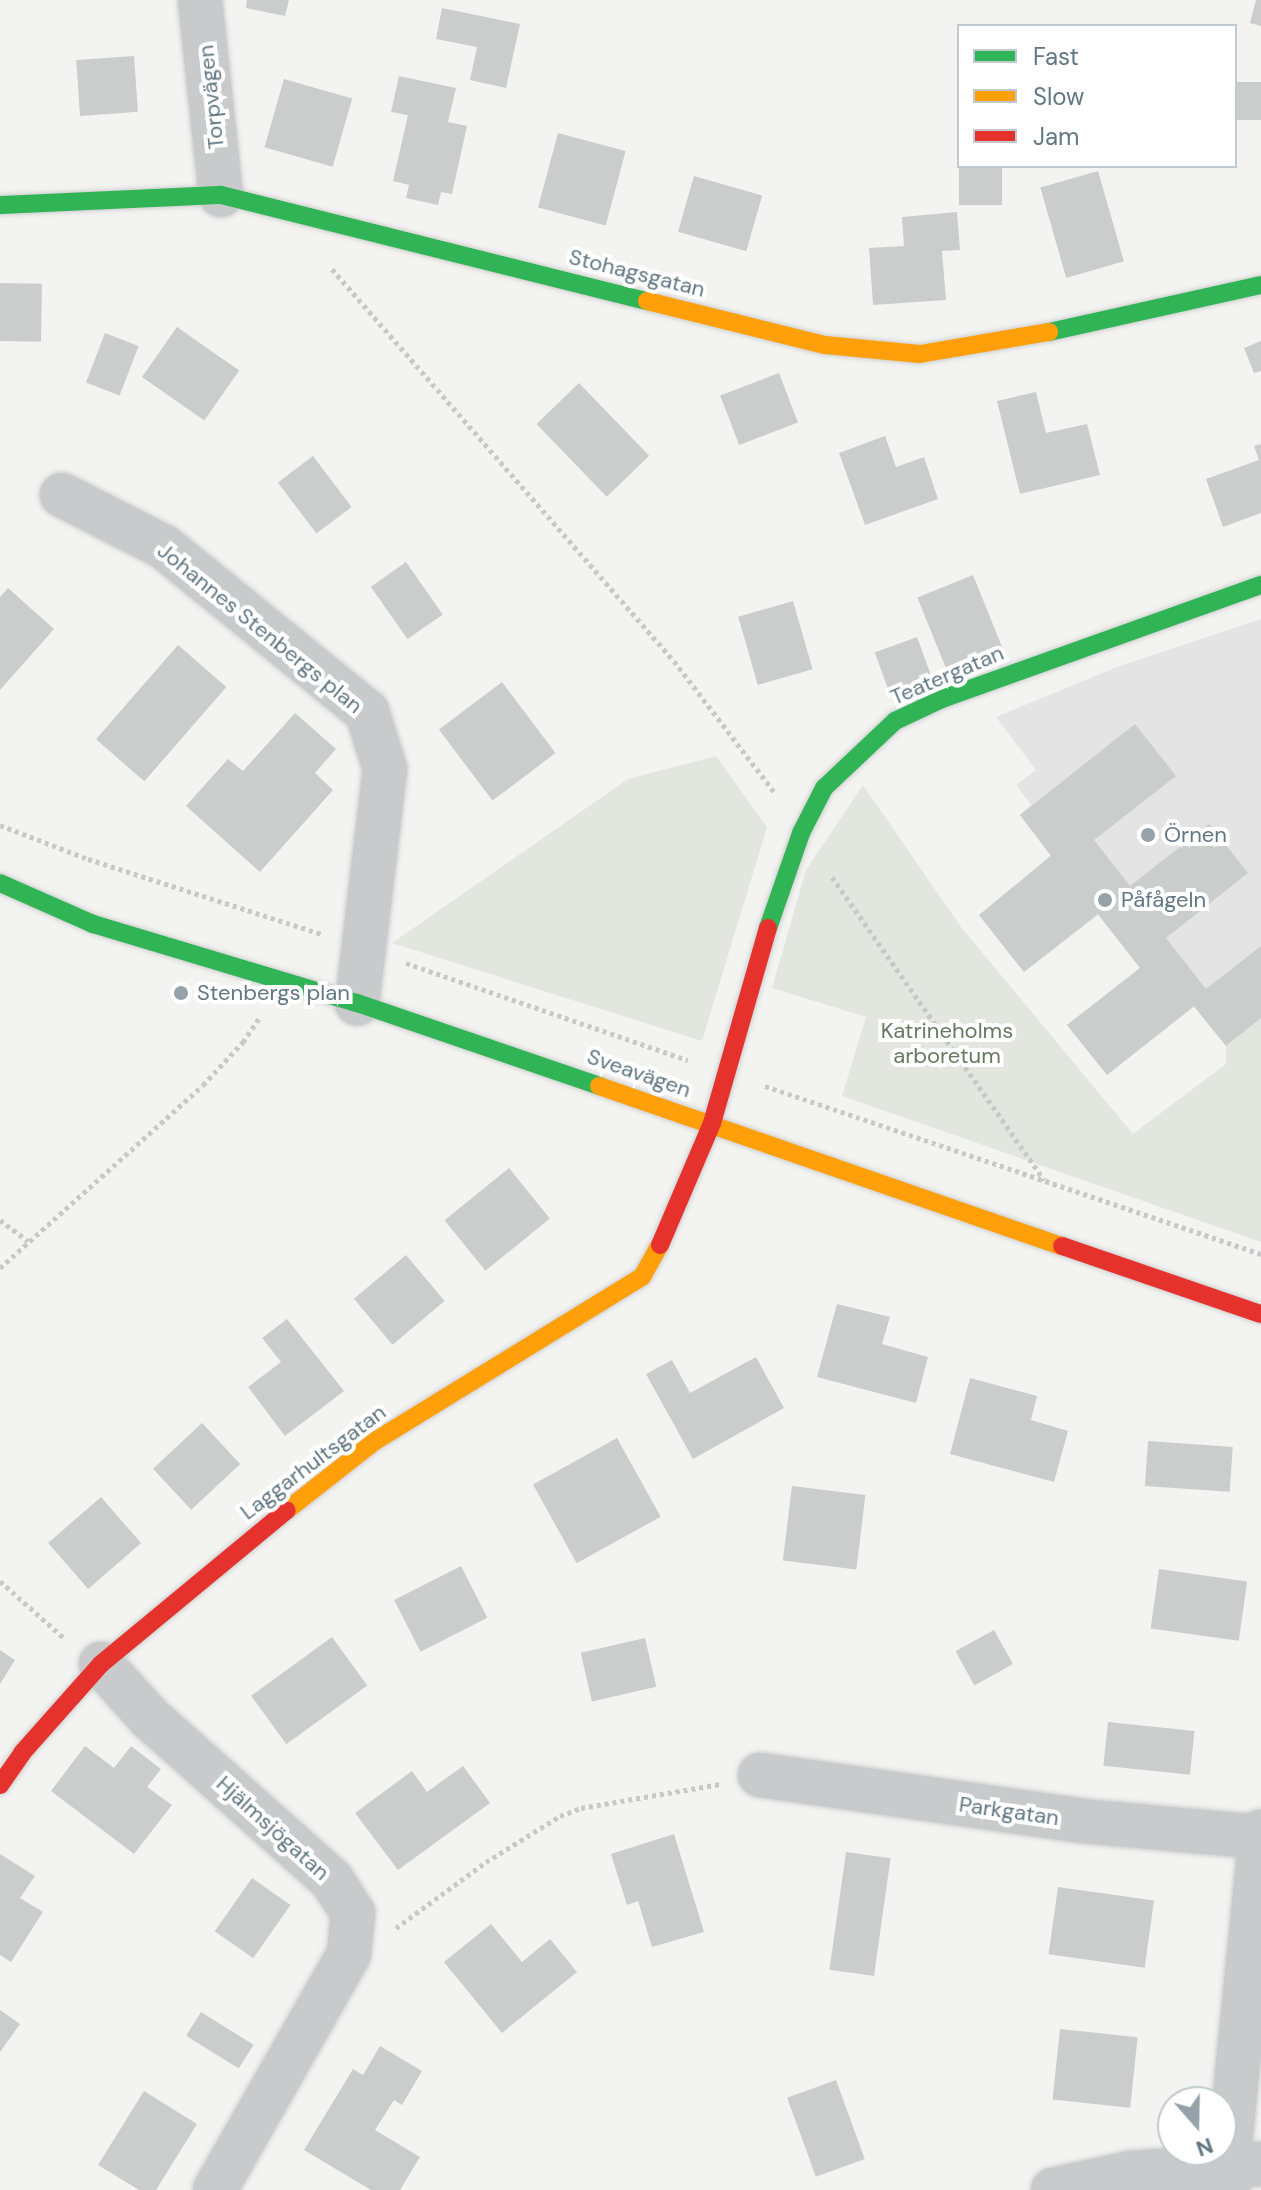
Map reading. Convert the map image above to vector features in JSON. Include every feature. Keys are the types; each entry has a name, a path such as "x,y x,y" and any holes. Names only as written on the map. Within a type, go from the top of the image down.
{"street":[{"name":"Torpvägen","path":"200,0 221,195"},
{"name":"Stohagsgatan","path":"0,205 221,195 825,345 920,354 1014,340 1261,285"},
{"name":"Johannes Stenbergs plan","path":"62,495 164,547 367,712 385,769 357,1003"},
{"name":"Teatergatan","path":"712,1123 764,938 801,833 824,788 895,721 942,699 1261,585"},
{"name":"Sveavägen","path":"0,883 93,924 279,977 357,1003 1261,1314"},
{"name":"Laggarhultsgatan","path":"0,1785 22,1753 101,1664 220,1563 375,1441 642,1277 673,1220 712,1123"},
{"name":"Hjälmsjögatan","path":"101,1664 150,1718 331,1879 353,1913 349,1954 215,2190"},
{"name":"Parkgatan","path":"760,1775 1082,1821 1261,1834 1239,2172"},
{"path":"1053,2190 1131,2173 1239,2172"}],"path":[{"path":"301,215 317,250 359,303 674,661 732,733 1045,1181"},
{"path":"0,825 88,859 300,927 1261,1254"},
{"path":"0,1268 203,1085 255,1025 300,927"},
{"path":"0,1220 28,1241"},
{"path":"0,1581 64,1639 101,1664"},
{"path":"349,1954 411,1920 486,1862 560,1816 581,1808 760,1775"}],"shaded area":[{"name":"Örnen","path":"1261,619 1261,1018 1226,1046 1194,1007 1107,1075 1067,1025 1140,968 1098,915 1024,972 979,915 1051,855 1020,815 1031,805 1016,785 1036,770 996,717 1117,667"}],"green space":[{"path":"716,756 767,827 702,1041 392,943 628,779"},
{"name":"Katrineholms arboretum","path":"863,785 961,927 1133,1134 1226,1064 1226,1046 1261,1018 1261,1242 842,1096 866,1017 772,988 806,870"}],"building":[{"path":"247,0 289,0 285,16 246,8"},
{"path":"1256,0 1261,0 1261,26 1250,23"},
{"path":"442,8 520,24 506,88 470,80 477,47 436,39"},
{"path":"134,56 138,112 80,116 76,60"},
{"path":"399,76 456,88 448,122 467,126 452,194 441,192 438,205 406,198 409,185 393,181 408,115 391,112"},
{"path":"284,79 352,99 333,167 264,147"},
{"path":"1237,82 1261,82 1261,120 1237,120"},
{"path":"558,133 626,151 606,225 538,207"},
{"path":"959,168 1002,168 1002,205 959,205"},
{"path":"1098,171 1124,261 1066,278 1040,188"},
{"path":"694,176 762,196 746,251 678,232"},
{"path":"957,212 960,250 942,251 946,300 873,305 869,248 904,246 902,217"},
{"path":"0,283 42,284 41,342 0,341"},
{"path":"177,327 239,371 204,421 142,377"},
{"path":"105,333 139,346 120,395 86,382"},
{"path":"1261,341 1261,371 1254,373 1244,348"},
{"path":"779,373 798,422 739,445 720,396"},
{"path":"579,383 649,456 607,497 537,424"},
{"path":"1036,392 1046,433 1087,424 1100,475 1020,494 997,401"},
{"path":"885,436 896,467 924,457 938,499 865,525 839,453"},
{"path":"1261,444 1261,513 1223,527 1206,479 1259,460 1254,446"},
{"path":"313,456 352,507 316,534 278,482"},
{"path":"406,562 443,614 407,639 371,587"},
{"path":"973,575 1003,649 947,672 917,597"},
{"path":"8,588 54,629 0,690 0,597"},
{"path":"793,601 813,669 758,685 738,617"},
{"path":"917,637 932,679 890,695 875,652"},
{"path":"178,645 226,687 144,781 96,739"},
{"path":"502,682 556,753 492,801 439,730"},
{"path":"295,713 336,749 315,773 333,790 260,872 186,806 228,759 243,771"},
{"name":"Påfågeln","path":"1135,724 1176,776 1094,840 1130,886 1209,824 1248,873 1166,938 1206,989 1261,946 1261,1018 1226,1046 1194,1006 1107,1075 1067,1025 1140,968 1098,914 1024,972 979,915 1051,856 1020,815"},
{"path":"509,1168 550,1219 485,1271 444,1220"},
{"path":"406,1255 445,1301 392,1345 354,1299"},
{"path":"837,1304 890,1317 882,1344 928,1357 916,1403 817,1377"},
{"path":"287,1319 344,1391 285,1436 248,1387 281,1362 262,1338"},
{"path":"756,1357 784,1408 693,1459 646,1374 672,1360 690,1393"},
{"path":"970,1378 1037,1396 1031,1420 1068,1431 1054,1482 950,1454"},
{"path":"202,1423 240,1464 191,1510 153,1469"},
{"path":"617,1438 661,1517 577,1563 533,1485"},
{"path":"1148,1441 1233,1447 1230,1492 1145,1486"},
{"path":"792,1486 865,1495 856,1569 783,1560"},
{"path":"101,1497 141,1543 88,1589 48,1543"},
{"path":"461,1566 487,1618 421,1652 394,1600"},
{"path":"1159,1569 1247,1581 1239,1641 1151,1628"},
{"path":"994,1630 1013,1664 974,1685 956,1651"},
{"path":"332,1637 367,1686 286,1744 251,1696"},
{"path":"645,1638 656,1687 592,1702 581,1653"},
{"path":"0,1650 15,1660 0,1684"},
{"path":"1108,1722 1195,1731 1190,1775 1103,1766"},
{"path":"85,1746 114,1768 131,1746 161,1769 147,1787 172,1805 134,1854 51,1791"},
{"path":"463,1766 490,1803 398,1870 355,1813 412,1771 427,1792"},
{"path":"674,1834 704,1932 652,1947 638,1901 627,1905 611,1854"},
{"path":"846,1852 891,1858 874,1976 829,1970"},
{"path":"0,1854 35,1876 20,1898 43,1912 11,1962 0,1955"},
{"path":"252,1878 291,1905 253,1958 215,1931"},
{"path":"1058,1887 1154,1900 1145,1968 1049,1954"},
{"path":"491,1924 522,1962 550,1939 577,1972 502,2033 444,1962"},
{"path":"0,2010 20,2024 0,2052"},
{"path":"201,2012 254,2045 239,2069 186,2036"},
{"path":"1060,2029 1138,2037 1130,2108 1053,2100"},
{"path":"380,2046 422,2071 402,2105 394,2100 375,2130 420,2157 400,2190 371,2190 304,2150 353,2069 363,2075"},
{"path":"836,2080 865,2159 816,2177 787,2098"},
{"path":"144,2091 197,2124 156,2190 139,2190 98,2165"}],"traffic: fast":[{"path":"0,205 221,195 647,301"},
{"path":"1049,332 1261,285"},
{"path":"768,928 801,833 824,788 895,721 942,699 1261,585"},
{"path":"0,883 93,924 357,1003 599,1086"}],"traffic: slow":[{"path":"647,301 825,345 920,354 1049,332"},
{"path":"599,1086 1062,1246"},
{"path":"287,1510 375,1441 642,1277 660,1245"}],"traffic: jam":[{"path":"660,1245 712,1123 768,928"},
{"path":"1062,1246 1261,1314"},
{"path":"0,1785 22,1753 101,1664 287,1510"}],"place":[{"name":"Örnen","path":"1148,835"},
{"name":"Påfågeln","path":"1105,900"},
{"name":"Stenbergs plan","path":"181,993"}]}
